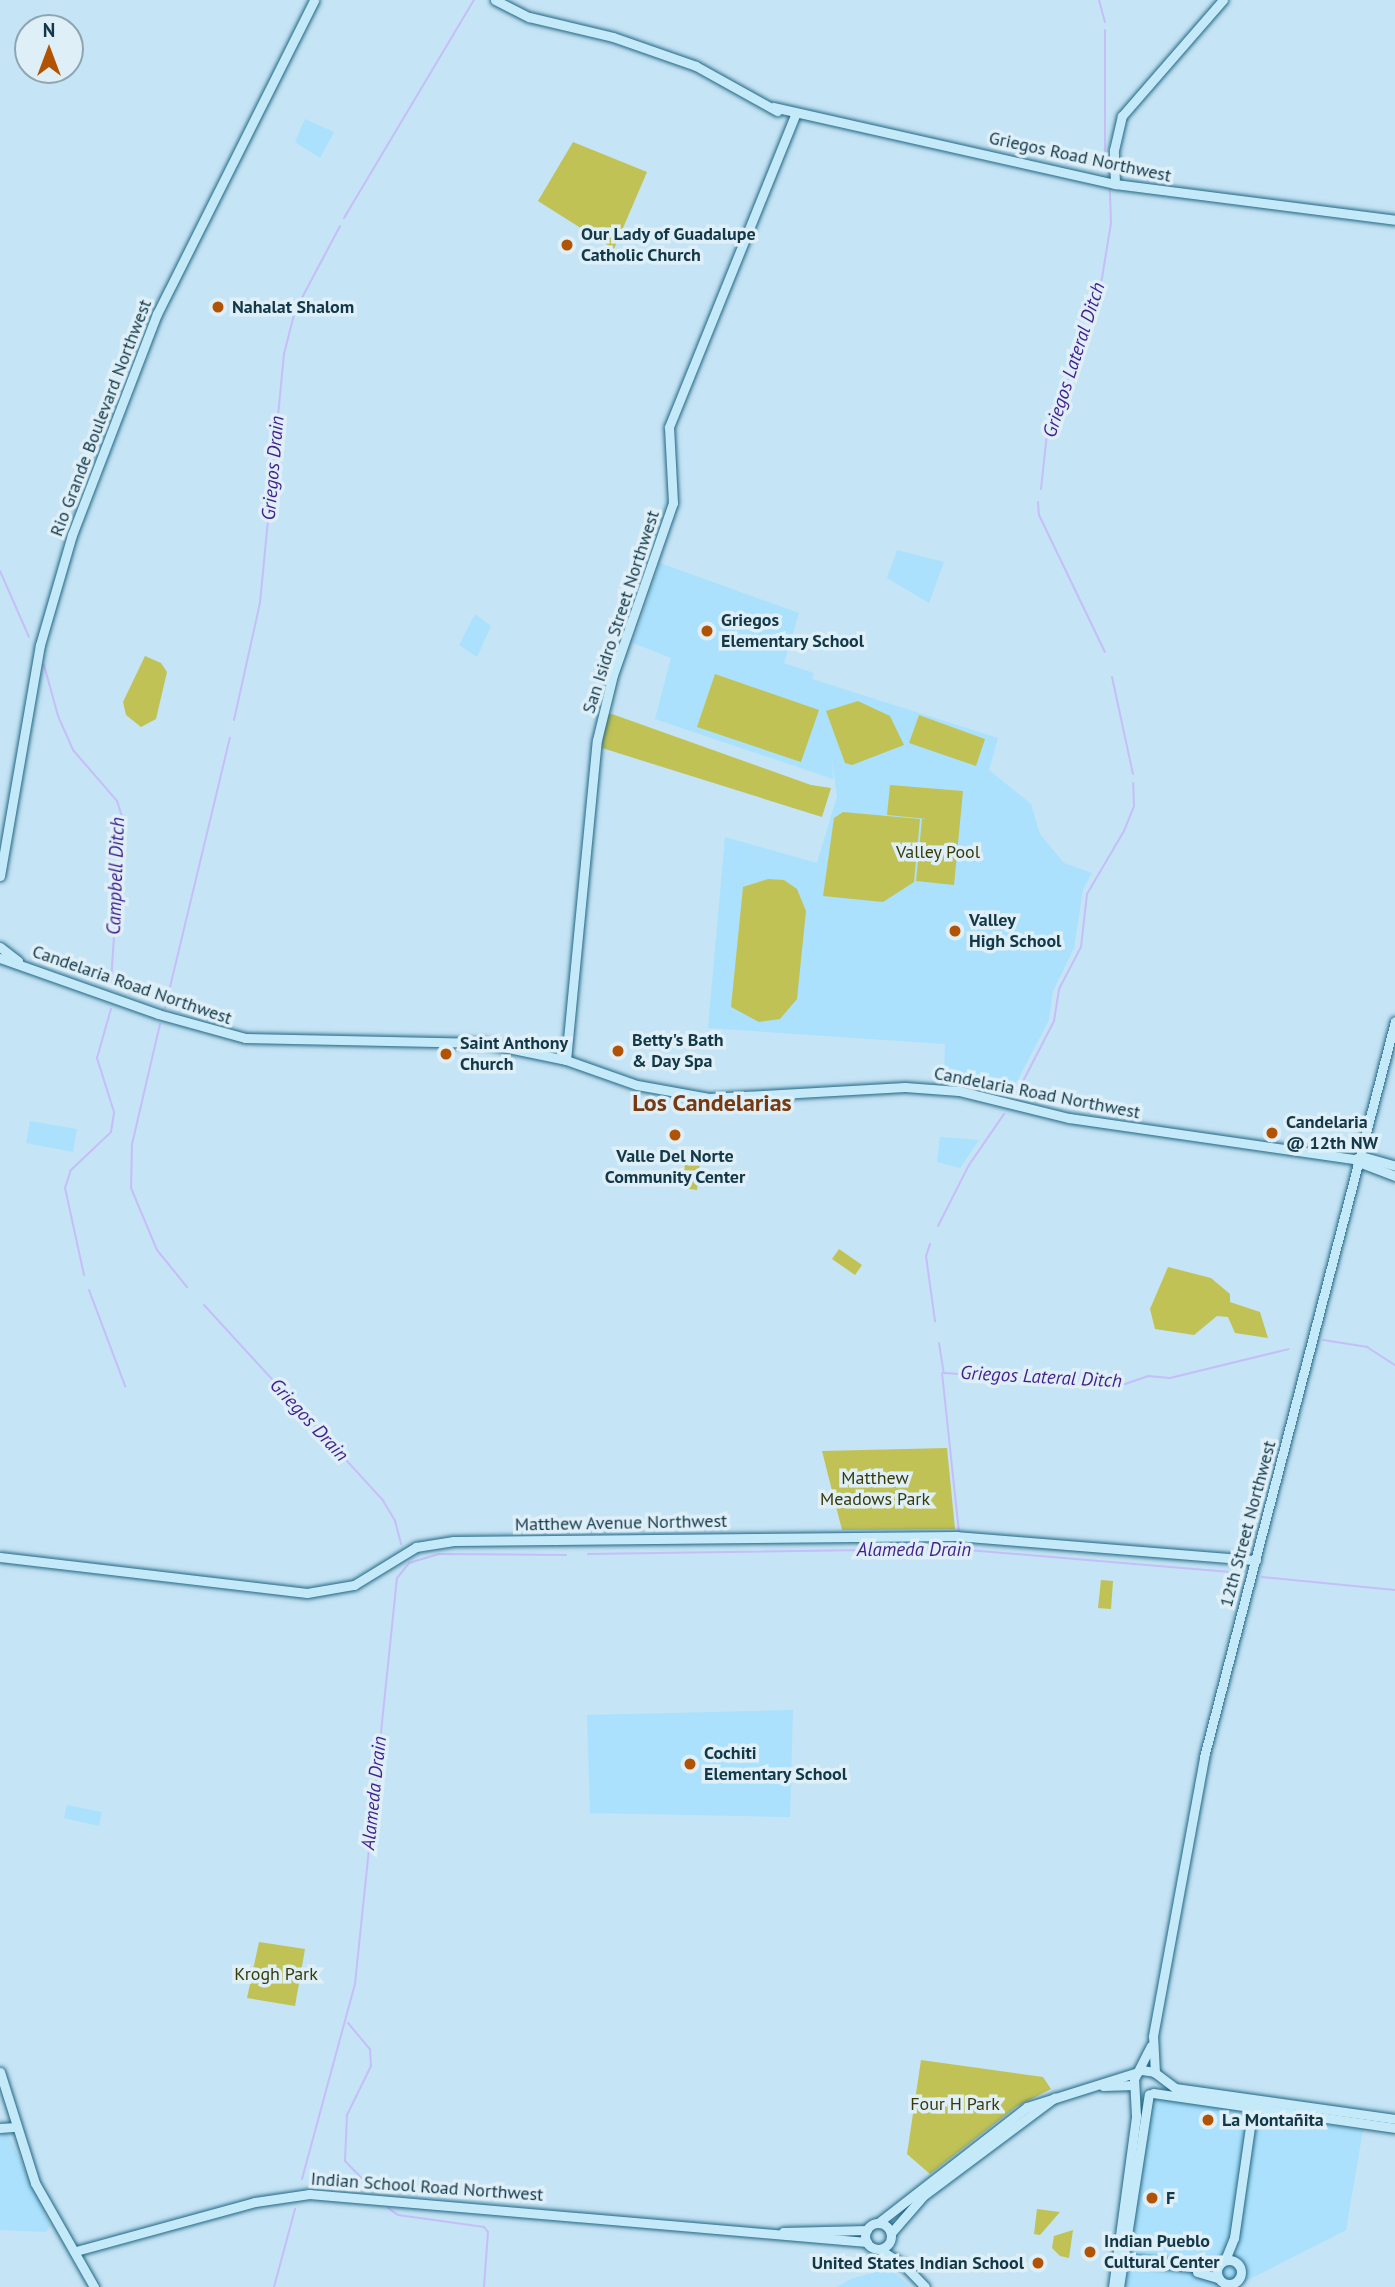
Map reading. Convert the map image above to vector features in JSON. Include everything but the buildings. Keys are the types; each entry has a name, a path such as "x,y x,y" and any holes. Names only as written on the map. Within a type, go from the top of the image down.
{"main road":[{"name":"Rio Grande Boulevard Northwest","path":"0,876 35,668 72,536 174,276 314,0"},
{"name":"Griegos Road Northwest","path":"495,0 529,18 613,37 696,66 795,116 845,124 1115,184 1395,220"},
{"path":"1115,184 1114,150 1122,116 1223,0"},
{"name":"San Isidro Street Northwest","path":"566,1060 597,740 617,662 673,503 669,427 795,116"},
{"path":"0,947 19,963"},
{"name":"Candelaria Road Northwest","path":"0,958 229,1035 282,1041 458,1041 566,1060 612,1078 682,1094 738,1098 905,1087 959,1090 1069,1118 1395,1166"},
{"name":"12th Street Northwest","path":"1135,2087 1153,2041 1204,1757 1395,1021"},
{"name":"Candelaria Road Northwest","path":"1358,1160 1395,1176"},
{"name":"Matthew Avenue Northwest","path":"0,1557 307,1593 354,1585 416,1547 454,1541 956,1535 1256,1560"},
{"name":"12th Street Northwest","path":"1153,2041 1157,2076"},
{"path":"925,2287 904,2265 867,2242 867,2230 999,2125 1057,2097 1140,2071 1157,2076 1175,2088 1253,2105 1395,2127"},
{"path":"0,2072 35,2183 76,2250 94,2287"},
{"path":"1113,2287 1121,2259 1151,2094 1157,2076"},
{"path":"1095,2085 1135,2087 1151,2094 1395,2119"},
{"path":"1119,2287 1135,2087"},
{"path":"879,2249 923,2196 1057,2097"},
{"path":"1121,2259 1219,2278 1227,2284 1237,2281 1242,2271 1237,2262 1234,2238 1253,2105"},
{"path":"0,2128 16,2127"},
{"name":"Indian School Road Northwest","path":"76,2250 285,2195 309,2194 782,2232 867,2230"},
{"path":"878,2223 891,2236 904,2265"},
{"name":"Indian School Road Northwest","path":"782,2232 803,2239 867,2242"},
{"path":"1219,2278 1222,2262 1234,2238"},
{"path":"1121,2259 1194,2267 1237,2262"}],"shaded area":[{"path":"305,119 334,132 320,158 295,142"},
{"path":"897,550 944,562 929,603 887,578"},
{"name":"Valley High School","path":"660,563 799,613 784,663 814,673 812,679 998,738 989,770 1031,804 1040,834 1064,863 1092,873 1083,889 1074,948 1053,991 1049,1020 1012,1091 944,1078 945,1044 708,1028 725,837 817,863 837,796 832,760 833,779 655,719 671,658 633,643"},
{"path":"475,614 491,626 477,657 459,645"},
{"path":"30,1121 77,1129 73,1152 26,1143"},
{"path":"940,1137 979,1140 960,1168 937,1162"},
{"name":"Cochiti Elementary School","path":"793,1710 790,1817 590,1813 587,1715"},
{"path":"67,1805 102,1812 99,1826 64,1818"},
{"path":"1164,2099 1363,2130 1346,2230 1234,2287 1125,2287 1149,2109 1155,2100"},
{"path":"0,2134 8,2134 50,2226 46,2232 0,2230"},
{"path":"890,2268 910,2287 837,2287 851,2279"}],"green space":[{"path":"573,142 647,172 614,249 538,201"},
{"path":"145,656 161,663 167,672 156,719 141,727 126,715 123,702"},
{"path":"715,674 819,710 801,762 697,727"},
{"path":"858,701 890,716 904,745 852,765 845,763 826,711"},
{"path":"612,714 811,785 831,788 822,817 602,748 606,715"},
{"path":"919,715 985,739 976,766 909,743"},
{"name":"Valley Pool","path":"890,785 963,791 954,885 916,881 922,819 927,819 887,815"},
{"path":"843,812 920,819 914,882 883,902 823,896 834,818"},
{"path":"768,879 784,880 797,889 806,911 797,999 780,1019 759,1022 731,1007 743,887"},
{"path":"685,1159 700,1161 697,1190 683,1188"},
{"path":"839,1249 862,1265 855,1275 832,1259"},
{"path":"1168,1267 1211,1278 1230,1294 1230,1302 1260,1312 1268,1338 1235,1333 1228,1317 1217,1316 1194,1335 1155,1329 1150,1309"},
{"name":"Matthew Meadows Park","path":"947,1448 955,1529 842,1530 822,1451"},
{"path":"1101,1580 1113,1581 1111,1609 1098,1608"},
{"name":"Krogh Park","path":"259,1942 305,1949 295,2006 247,1998"},
{"name":"Four H Park","path":"921,2060 1043,2077 1051,2089 1016,2107 930,2174 907,2154"},
{"path":"1037,2209 1060,2212 1040,2235 1034,2234"},
{"path":"1073,2230 1069,2258 1060,2256 1052,2248 1054,2236"}],"waterway":[{"name":"Griegos Drain","path":"344,218 474,0"},
{"name":"Griegos Lateral Ditch","path":"1099,0 1105,22"},
{"name":"Griegos Lateral Ditch","path":"1105,30 1105,169"},
{"name":"Griegos Lateral Ditch","path":"1041,489 1047,434 1090,322 1102,278 1111,223 1110,190"},
{"name":"Griegos Drain","path":"234,720 260,603 284,354 295,311 340,226"},
{"name":"Griegos Lateral Ditch","path":"1038,502 1039,515 1105,652"},
{"name":"Campbell Ditch","path":"0,571 29,637"},
{"name":"Campbell Ditch","path":"44,665 58,716 73,750 117,801 122,816 111,983"},
{"name":"Griegos Lateral Ditch","path":"1112,677 1133,774"},
{"name":"Griegos Drain","path":"165,1008 230,738"},
{"name":"Griegos Lateral Ditch","path":"1017,1093 1054,1021 1059,989 1081,947 1087,894 1124,831 1134,806 1133,783"},
{"name":"Campbell Ditch","path":"84,1275 65,1188 71,1170 111,1132 114,1112 97,1058 111,1009"},
{"name":"Griegos Drain","path":"160,1024 132,1144 131,1188 157,1250 187,1287"},
{"name":"Griegos Lateral Ditch","path":"938,1226 969,1165 1004,1114"},
{"name":"Griegos Lateral Ditch","path":"930,1244 926,1256 935,1321"},
{"name":"Campbell Ditch","path":"89,1290 125,1386"},
{"name":"Griegos Drain","path":"204,1305 382,1499 395,1521 401,1544"},
{"name":"Griegos Lateral Ditch","path":"1323,1340 1367,1347 1395,1365"},
{"name":"Griegos Lateral Ditch","path":"939,1343 944,1373 1125,1384 1148,1376 1170,1378 1289,1349"},
{"path":"942,1373 959,1531"},
{"name":"Alameda Drain","path":"588,1554 956,1549 1239,1573"},
{"name":"Alameda Drain","path":"302,2179 355,1984 397,1578 409,1563 438,1554 566,1555"},
{"name":"Alameda Drain","path":"1262,1577 1395,1590"},
{"path":"348,2023 370,2049 371,2066 347,2115 345,2161 367,2184"},
{"path":"388,2208 398,2215 484,2227 488,2232 484,2287"},
{"name":"Alameda Drain","path":"274,2287 295,2209"}],"place":[{"name":"Our Lady of Guadalupe Catholic Church","path":"567,245"},
{"name":"Nahalat Shalom","path":"218,307"},
{"name":"Griegos Elementary School","path":"707,631"},
{"name":"Valley High School","path":"955,931"},
{"name":"Betty's Bath & Day Spa","path":"618,1051"},
{"name":"Saint Anthony Church","path":"446,1054"},
{"name":"Candelaria @ 12th NW","path":"1272,1133"},
{"name":"Valle Del Norte Community Center","path":"675,1135"},
{"name":"Cochiti Elementary School","path":"690,1764"},
{"name":"La Montañita","path":"1208,2120"},
{"name":"F","path":"1152,2198"},
{"name":"Indian Pueblo Cultural Center","path":"1090,2252"},
{"name":"United States Indian School","path":"1038,2263"}],"district":[{"name":"Los Candelarias","path":"712,1103"}]}
